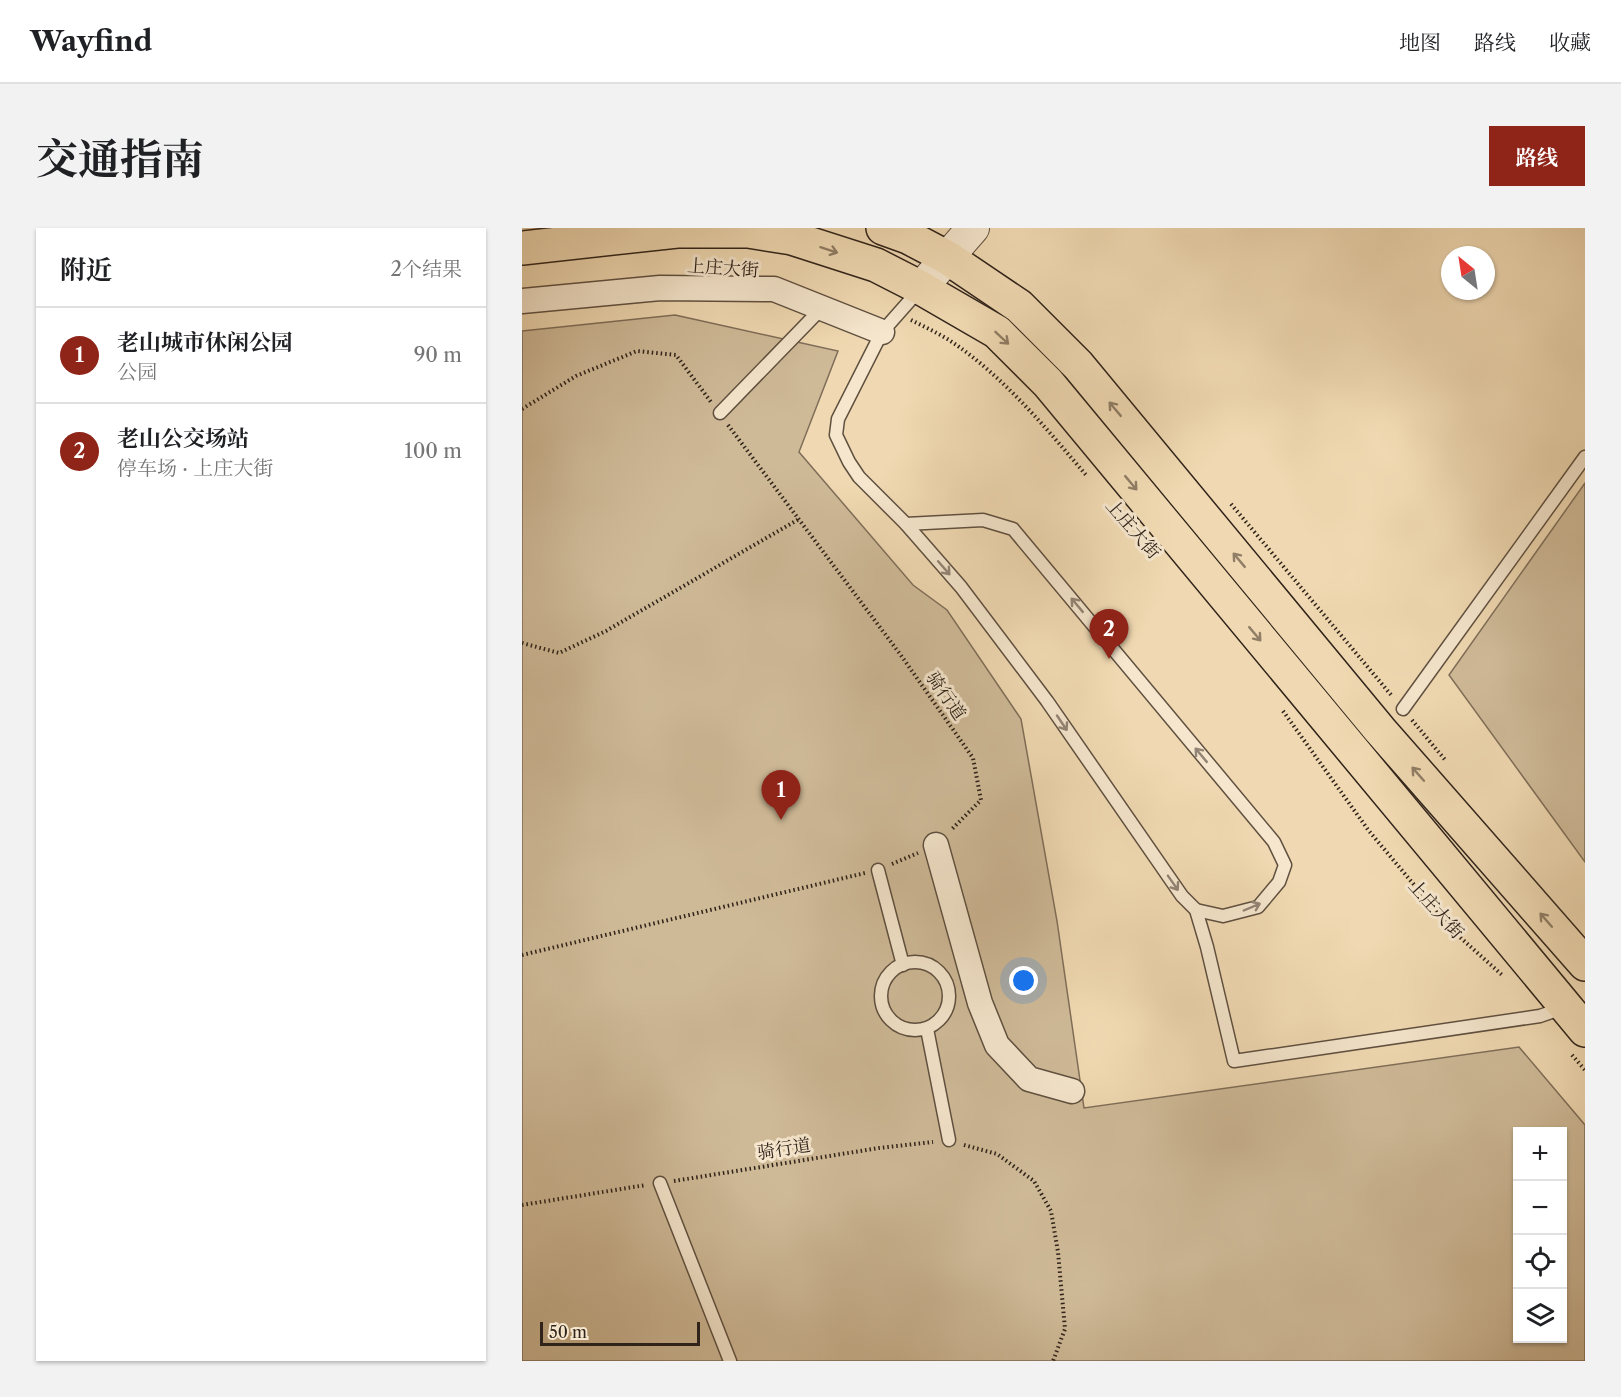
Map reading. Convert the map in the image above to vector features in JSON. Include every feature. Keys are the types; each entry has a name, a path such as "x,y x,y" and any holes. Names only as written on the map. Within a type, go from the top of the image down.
{"main road":[{"path":"883,228 908,237 948,258 1019,306 1078,365 1380,730 1585,964"},
{"name":"上庄大街","path":"522,248 677,231 748,231 792,238 876,265 997,332 1048,382 1572,1028"}],"street":[{"path":"921,288 973,228"},
{"path":"522,301 660,288 774,289 882,332"},
{"path":"936,844 980,1003 997,1046 1029,1078 1072,1091"}],"lane":[{"path":"921,288 882,332 838,419 836,435 859,477 906,524 961,587 1040,692 1182,896 1196,910 1234,1061 1540,1016 1572,1028"},
{"path":"720,413 822,308"},
{"path":"1403,709 1585,457"},
{"path":"906,524 983,520 1013,529 1274,842 1285,865 1280,882 1258,906 1223,916 1196,910"},
{"path":"878,870 903,965"},
{"path":"914,962 934,968 947,985 948,1006 944,1016 927,1029 904,1028 893,1022 882,1003 882,991 886,980 893,971 903,965 914,962"},
{"path":"927,1029 949,1140"},
{"path":"660,1183 730,1361"}],"path":[{"path":"898,313 951,342 988,371 1048,430 1087,476"},
{"name":"骑行道","path":"522,409 576,376 637,351 676,356 900,654 973,758 981,800 936,844 878,870 522,955"},
{"path":"522,643 559,653 606,631 799,519"},
{"name":"上庄大街","path":"1282,711 1384,849 1452,930 1508,980"},
{"path":"1572,1028 1585,1070"},
{"name":"骑行道","path":"522,1205 879,1148 949,1140 997,1154 1034,1181 1051,1211 1058,1252 1065,1329 1053,1361"}],"shaded area":[{"path":"675,315 838,351 799,452 913,585 947,610 1021,719 1057,921 1084,1108 1519,1047 1585,1125 1585,1361 522,1361 522,331"},
{"path":"1585,483 1585,862 1449,675"}],"place":[{"name":"老山公交场站","path":"1109,659"},
{"name":"老山城市休闲公园","path":"781,820"}]}
